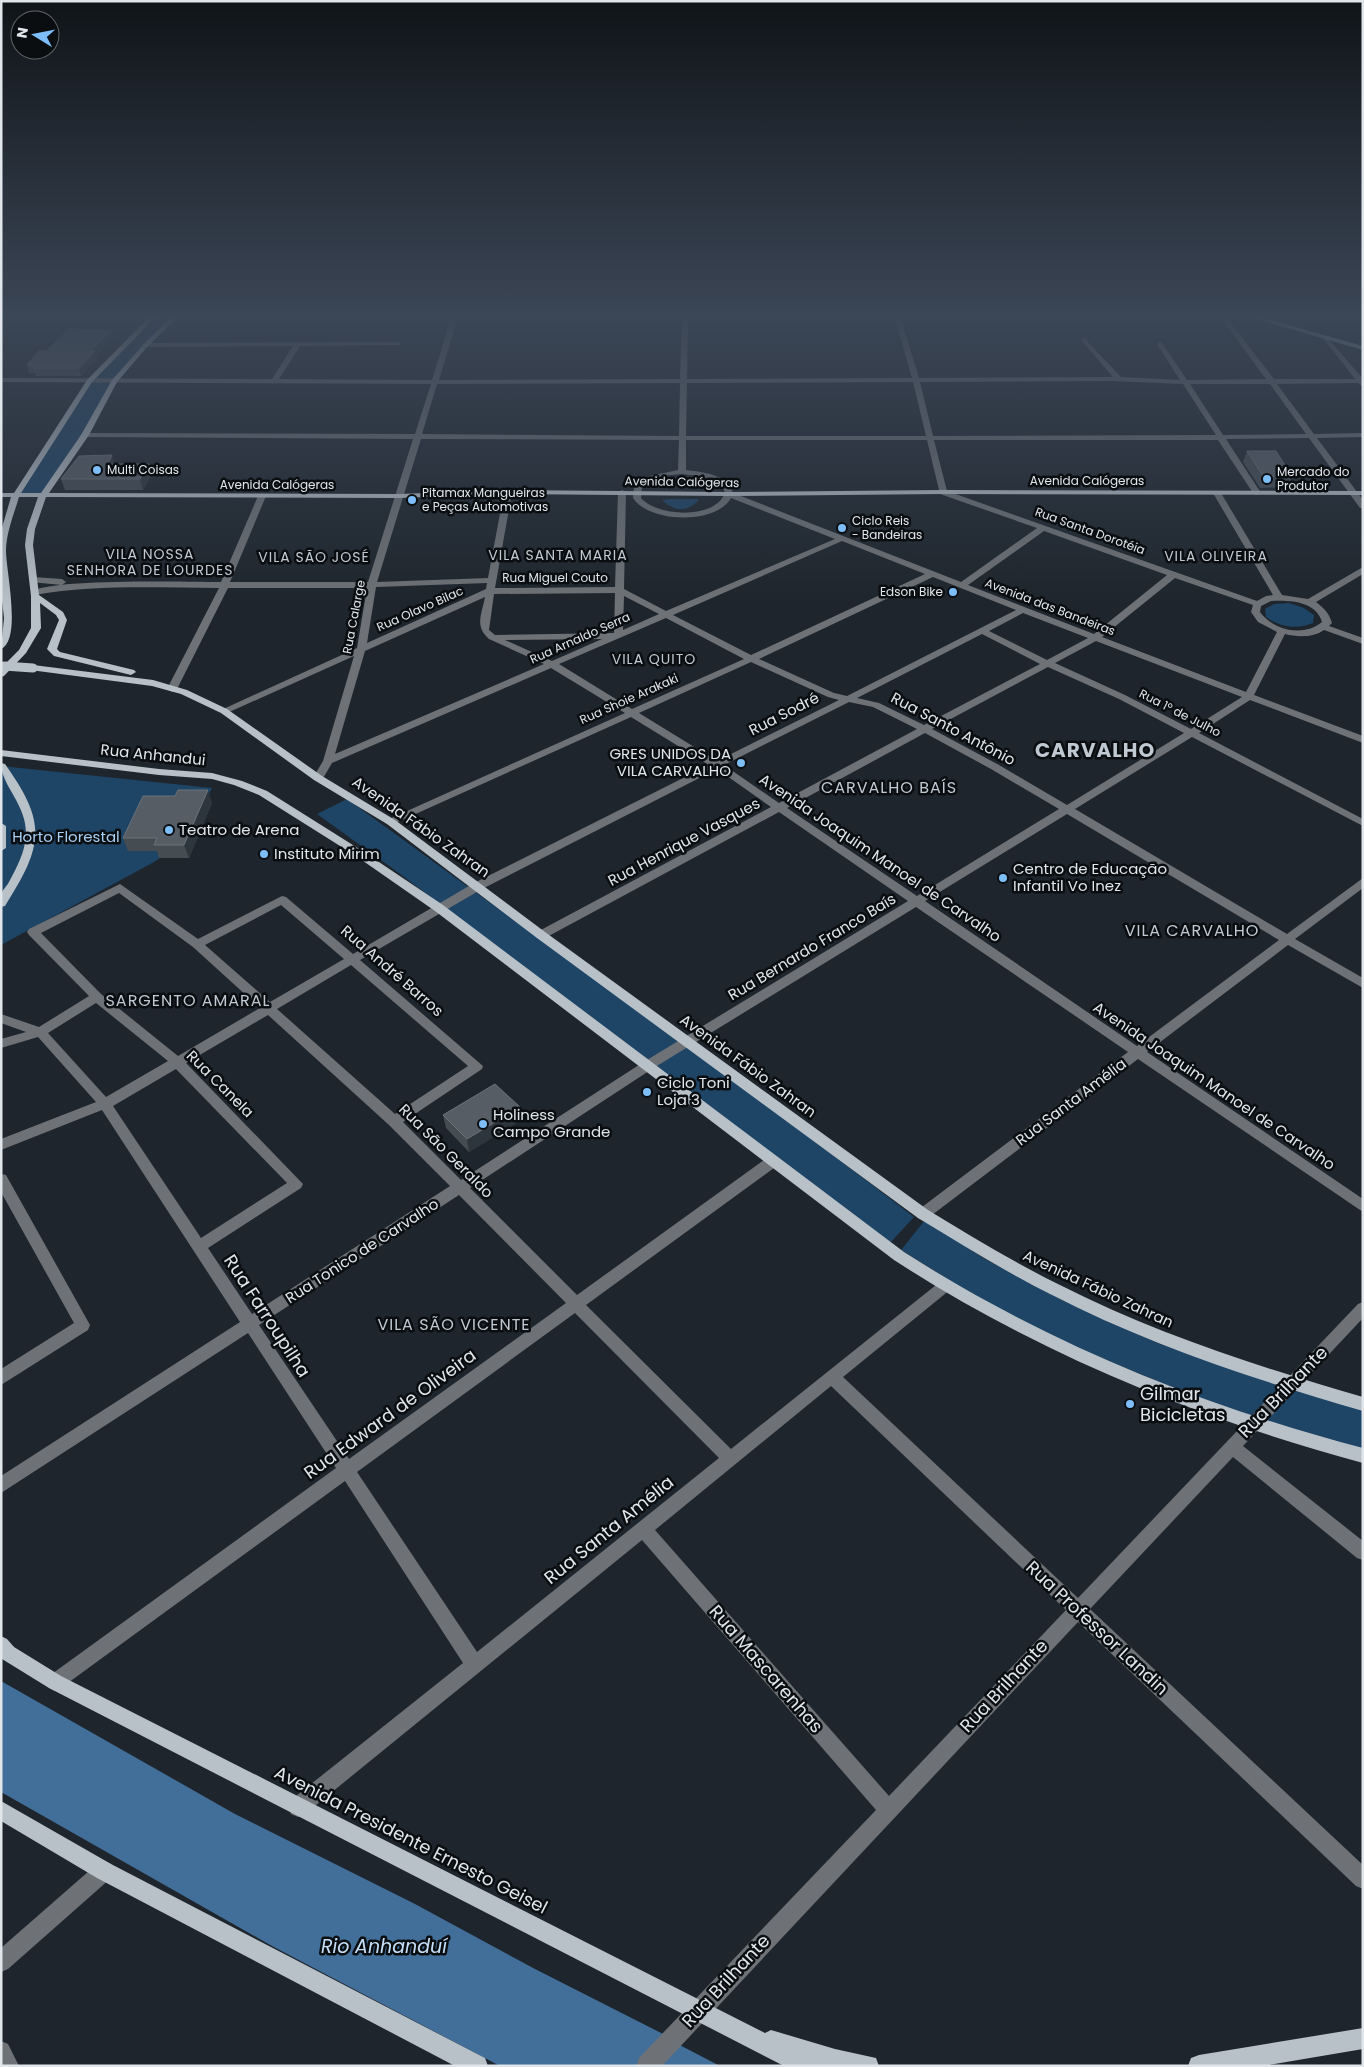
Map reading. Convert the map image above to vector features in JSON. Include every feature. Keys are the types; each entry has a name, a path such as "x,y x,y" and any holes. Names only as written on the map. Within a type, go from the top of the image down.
{"main road":[{"path":"1,646 8,618 3,603 3,539 16,495 68,412"},
{"path":"1,674 22,650 36,628 35,594 29,544 31,529 43,495 85,435 97,412"},
{"name":"Avenida Calógeras","path":"1,495 399,496 508,492 1358,494"},
{"path":"35,594 60,614 63,620 52,649 57,654 153,677 173,687"},
{"path":"1,665 173,687"},
{"name":"Avenida Fábio Zahran","path":"173,687 224,711 318,778 391,822 686,1042 923,1214 979,1248 1063,1294 1157,1336 1292,1383 1363,1404"},
{"name":"Rua Anhandui","path":"1,752 225,778 253,788 360,854 439,908"},
{"path":"1,766 23,798 29,813 32,838 29,855 1,903"},
{"path":"1,826 1,848"},
{"path":"439,908 899,1256 946,1286 1037,1336 1138,1382 1252,1424 1363,1456"},
{"name":"Avenida Presidente Ernesto Geisel","path":"1,1645 8,1653 55,1682 807,2066"},
{"path":"1,1810 104,1871 477,2066"},
{"path":"745,2034 835,2060 868,2066"},
{"path":"1199,2066 1363,2038"}],"street":[{"name":"Rua Calarge","path":"318,778 328,762 361,649 372,585 426,412"},
{"path":"682,472 683,412"},
{"path":"923,412 943,492"},
{"path":"1204,412 1257,493"},
{"path":"1294,412 1358,494 1363,506"},
{"path":"85,435 419,438 929,438 1363,435"},
{"path":"682,472 696,473 715,479 727,487 729,494 727,501 714,509 695,514 680,515 666,514 643,505 638,499 636,492 639,486 646,480 668,473 682,472"},
{"path":"508,492 484,626 492,637 618,636 622,492"},
{"name":"Rua Santa Dorotéia","path":"943,492 1257,604"},
{"path":"1217,493 1279,598"},
{"name":"Avenida das Bandeiras","path":"729,494 1095,638 1363,740"},
{"path":"173,687 225,584 262,496"},
{"path":"961,586 1043,528"},
{"name":"Rua Arnaldo Serra","path":"328,762 843,538"},
{"path":"1308,603 1363,570"},
{"name":"Rua Shoie Arakaki","path":"391,822 630,712 751,659 933,574"},
{"name":"Rua Henrique Vasques","path":"541,935 1095,638 1174,574"},
{"name":"Rua Miguel Couto","path":"33,580 102,585"},
{"name":"Rua Miguel Couto","path":"35,594 51,588 102,585 372,585 492,580"},
{"name":"Rua Miguel Couto","path":"490,591 619,590"},
{"name":"Rua Santo Antônio","path":"619,590 751,659 831,695 846,700 876,705 924,729 995,767 1363,984"},
{"name":"Rua Olavo Bilac","path":"224,711 490,591"},
{"path":"1324,627 1326,623 1323,612 1308,603 1269,598 1257,604 1254,609 1261,622 1282,631 1302,633 1324,627 1363,641"},
{"name":"Rua Sodré","path":"1,1145 105,1104 478,886 1023,610"},
{"name":"Rua 1º de Julho","path":"982,631 1048,664 1122,697 1363,823"},
{"path":"1248,697 1282,631"},
{"name":"Avenida Joaquim Manoel de Carvalho","path":"492,637 552,664 717,765 1363,1206"},
{"name":"Rua Bernardo Franco Baís","path":"647,1066 1248,697"},
{"name":"Rua Santa Amélia","path":"923,1214 1363,882"},
{"name":"Rua Canela","path":"120,888 33,932 96,997 177,1062 296,1184 199,1247"},
{"name":"Rua São Geraldo","path":"120,888 197,944 394,1121 730,1459"},
{"name":"Rua André Barros","path":"197,944 282,900 477,1066 394,1121"},
{"path":"1,1044 40,1032 96,997"},
{"name":"Rua Farroupilha","path":"1,1018 40,1032 105,1104 475,1665"},
{"name":"Rua Tonico de Carvalho","path":"1,1486 647,1066"},
{"name":"Rua Edward de Oliveira","path":"55,1682 773,1161"},
{"path":"1,1180 83,1325 1,1378"},
{"name":"Rua Santa Amélia","path":"298,1807 946,1286"},
{"name":"Rua Brilhante","path":"647,2066 1363,1308"},
{"name":"Rua Professor Landin","path":"832,1377 1363,1879"},
{"path":"1232,1446 1363,1552"},
{"name":"Rua Mascarenhas","path":"643,1529 888,1809"},
{"path":"1,1962 104,1871"},
{"path":"1,2051 8,2066"}],"green space":[{"path":"69,412 98,412 85,435 43,495 16,495"},
{"path":"698,499 698,501 689,507 680,509 662,500"},
{"path":"1289,603 1304,608 1314,615 1313,623 1294,627 1277,623 1266,617 1265,609 1274,604"},
{"name":"Horto Florestal","path":"1,766 212,788 188,840 154,862 1,945"},
{"path":"347,799 703,1058 914,1217 890,1243 396,871 317,814"},
{"path":"925,1220 983,1258 1064,1301 1160,1344 1363,1408 1363,1452 1254,1421 1053,1338 967,1291 901,1250"}],"water":[{"name":"Rio Anhanduí","path":"1,1681 235,1814 415,1904 535,1969 669,2037 645,2066 500,2066 272,1946 1,1792"},
{"path":"670,2040 720,2066 648,2066"}],"building":[{"path":"1247,451 1276,451 1292,476 1263,476"},
{"path":"112,455 108,464 149,464 140,479 61,479 79,456"},
{"name":"Teatro de Arena","path":"178,790 208,790 184,845 154,845 157,838 123,838 143,796 175,796"},
{"path":"495,1084 520,1107 467,1139 443,1115"}],"place":[{"name":"Multi Coisas","path":"97,470"},
{"name":"Mercado do Produtor","path":"1267,479"},
{"name":"Pitamax Mangueiras e Peças Automotivas","path":"412,500"},
{"name":"Ciclo Reis - Bandeiras","path":"842,528"},
{"name":"Edson Bike","path":"953,592"},
{"name":"GRES UNIDOS DA VILA CARVALHO","path":"741,763"},
{"name":"Teatro de Arena","path":"169,830"},
{"name":"Instituto Mirim","path":"264,854"},
{"name":"Centro de Educação Infantil Vo Inez","path":"1003,878"},
{"name":"Ciclo Toni Loja 3","path":"647,1092"},
{"name":"Holiness Campo Grande","path":"483,1124"},
{"name":"Gilmar Bicicletas","path":"1130,1404"}],"district":[{"name":"VILA SANTA MARIA","path":"558,555"},
{"name":"VILA OLIVEIRA","path":"1216,556"},
{"name":"VILA SÃO JOSÉ","path":"314,557"},
{"name":"VILA NOSSA SENHORA DE LOURDES","path":"150,562"},
{"name":"VILA QUITO","path":"654,659"},
{"name":"CARVALHO","path":"1095,750"},
{"name":"CARVALHO BAÍS","path":"889,787"},
{"name":"VILA CARVALHO","path":"1192,930"},
{"name":"SARGENTO AMARAL","path":"188,1000"},
{"name":"VILA SÃO VICENTE","path":"454,1324"}]}
